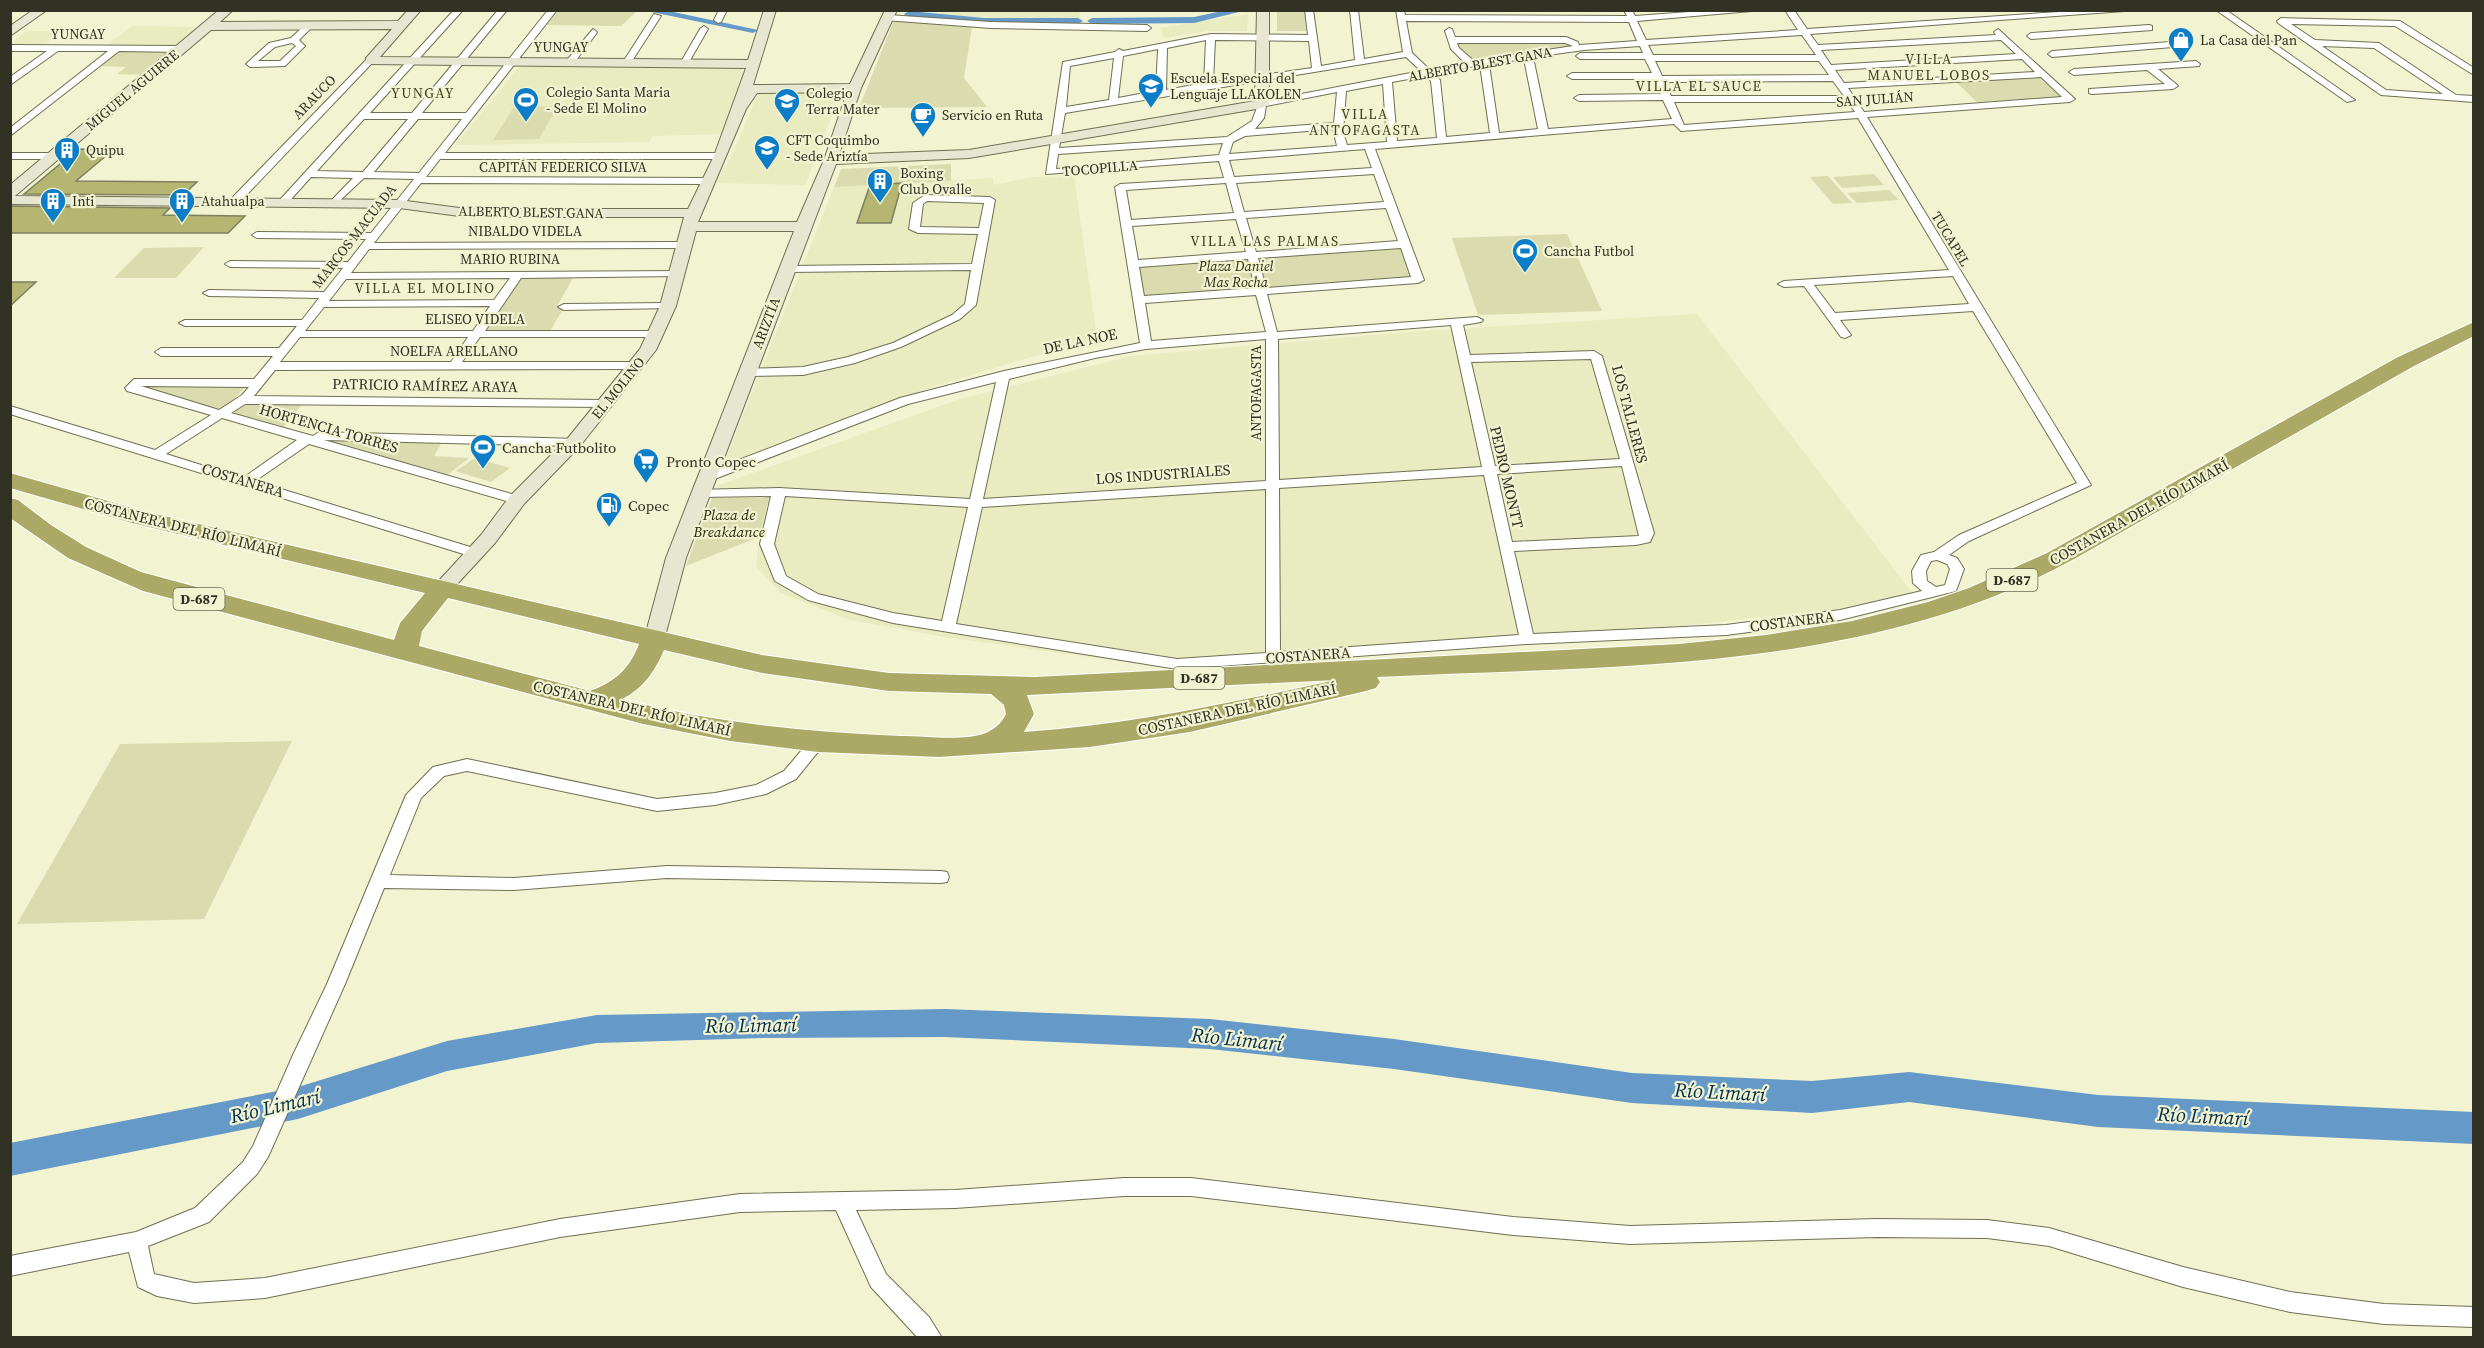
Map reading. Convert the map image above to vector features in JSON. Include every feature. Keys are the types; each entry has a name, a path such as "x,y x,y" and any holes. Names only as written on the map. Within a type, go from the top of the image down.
{"highway":[{"name":"COSTANERA DEL RÍO LIMARÍ","path":"10,480 132,516 441,590 751,662 825,675 898,682 999,686 1496,662 1743,647 1955,601 2019,577 2155,504 2413,357 2474,328"},
{"name":"COSTANERA DEL RÍO LIMARÍ","path":"10,505 60,543 130,578 205,600 697,725 818,742 895,746 984,746 1090,737 1157,728 1366,681 1496,662"},
{"path":"405,652 409,628 441,590"},
{"path":"592,700 616,691 636,678 645,666 654,640"},
{"path":"984,746 1010,732 1020,714 1017,701 999,686"}],"street":[{"path":"10,32 16,24 41,10"},
{"name":"MIGUEL AGUIRRE","path":"10,193 227,10"},
{"name":"ARAUCO","path":"233,203 370,61 415,10"},
{"path":"281,204 459,10"},
{"path":"333,204 364,175 503,10"},
{"name":"MARCOS MACUADA","path":"156,454 243,400 553,10"},
{"path":"718,20 723,10"},
{"name":"EL MOLINO","path":"441,590 475,553 517,500 574,442 637,366 668,306 691,220 721,156 738,112 770,10"},
{"path":"1309,10 1317,69"},
{"path":"1354,10 1360,62"},
{"path":"1442,141 1435,80 1408,54 1401,14 1630,15 1760,10"},
{"name":"TUCAPEL","path":"1789,10 1802,33 1815,48 1860,114 2084,485 1964,538 1938,556"},
{"path":"1974,10 1982,20 2044,74"},
{"name":"ALBERTO BLEST GANA","path":"831,160 969,154 1055,144 1427,72 1584,47 1982,20 2030,14 2134,10"},
{"path":"2220,10 2350,100"},
{"path":"2273,10 2288,21"},
{"path":"1055,144 1229,140 1257,124 1262,116 1263,79 1259,37 1263,12"},
{"path":"2078,13 2173,86 2092,91"},
{"path":"889,14 991,25 1146,28"},
{"name":"ARIZTÍA","path":"654,640 676,558 803,226 831,160 855,88 889,14"},
{"path":"1446,14 1455,50 1472,64"},
{"path":"1630,15 1640,42 1680,124"},
{"path":"627,63 657,16"},
{"path":"2474,72 2397,23 2281,21 2384,93 2474,99"},
{"path":"294,40 301,46 282,64 250,64 272,45 294,40 310,25"},
{"path":"209,26 401,25"},
{"path":"2031,36 2149,28"},
{"path":"685,62 704,29"},
{"path":"570,62 593,33"},
{"path":"1815,48 2004,37"},
{"path":"1113,102 1119,52 1211,38 1311,38"},
{"path":"1208,85 1211,38"},
{"path":"1451,40 1566,40 1584,47"},
{"path":"2313,43 2376,45 2454,97"},
{"path":"1161,93 1163,45"},
{"path":"2052,54 2170,45"},
{"name":"YUNGAY","path":"10,48 181,49"},
{"path":"10,82 55,49"},
{"path":"10,133 116,49"},
{"name":"TOCOPILLA","path":"1119,52 1066,64 1061,111 1050,172 1223,158"},
{"path":"1061,111 1208,85 1263,79 1408,54"},
{"path":"1544,133 1527,55 1825,63 2024,56"},
{"name":"YUNGAY","path":"370,61 752,64"},
{"path":"1484,62 1495,137"},
{"path":"2074,72 2196,64"},
{"path":"1572,76 1838,82 2044,74"},
{"name":"SAN JULIÁN","path":"1223,158 1544,133 2070,99 2044,74"},
{"path":"1387,81 1392,145"},
{"name":"EL MOLINO","path":"738,112 753,89 855,88"},
{"path":"1342,89 1339,126 1343,149"},
{"path":"1579,98 1850,99"},
{"path":"364,116 471,116"},
{"path":"1242,133 1339,126"},
{"path":"1223,158 1229,140"},
{"path":"1139,300 1418,280 1369,147"},
{"path":"10,156 53,156"},
{"path":"439,156 721,156"},
{"name":"ANTOFAGASTA","path":"1223,158 1241,215 1272,335 1270,483 1273,658"},
{"path":"1146,345 1120,188 1378,171"},
{"name":"CAPITÁN FEDERICO SILVA","path":"310,174 420,178 708,181"},
{"path":"746,373 803,370 851,360 897,345 956,317 969,305 985,231 990,200 925,198 918,203 914,229 985,231"},
{"name":"ALBERTO BLEST GANA","path":"10,200 399,204 467,213 803,226"},
{"path":"1126,223 1392,205"},
{"path":"257,236 373,236"},
{"path":"1133,264 1406,244"},
{"name":"NIBALDO VIDELA","path":"365,246 684,245"},
{"path":"230,264 351,265"},
{"path":"787,269 977,267"},
{"name":"MARIO RUBINA","path":"342,276 678,273"},
{"path":"1784,284 1954,273"},
{"path":"454,366 518,274"},
{"path":"1807,283 1845,334"},
{"path":"209,293 323,300 498,303"},
{"path":"564,307 668,306"},
{"path":"1832,317 1975,307"},
{"name":"DE LA NOE","path":"704,485 904,401 1095,354 1146,345 1477,320"},
{"name":"PEDRO MONTT","path":"1456,321 1527,639"},
{"path":"184,323 305,323"},
{"name":"ELISEO VIDELA","path":"295,334 655,334"},
{"path":"161,352 282,352"},
{"name":"LOS TALLERES","path":"1464,359 1594,355 1598,359 1647,533 1644,539 1506,547"},
{"name":"NOELFA ARELLANO","path":"271,366 637,366"},
{"path":"948,628 1004,375"},
{"name":"HORTENCIA TORRES","path":"257,383 138,382 130,388 517,500"},
{"name":"PATRICIO RAMÍREZ ARAYA","path":"243,400 606,404"},
{"name":"COSTANERA","path":"10,410 247,481 475,553"},
{"path":"247,481 303,437 574,442"},
{"name":"LOS INDUSTRIALES","path":"704,485 778,492 977,503 1626,462"},
{"name":"COSTANERA","path":"778,492 767,544 780,578 813,597 893,618 1177,664 1527,639 1846,623 1932,591 1951,588 1957,569 1952,561 1938,556"},
{"path":"1932,591 1920,583 1919,571 1926,558 1938,556"},
{"path":"10,1266 137,1241 202,1215 250,1168 261,1151 302,1054 336,984 414,795 439,771 467,765 657,805 715,799 760,790 790,775 818,742"},
{"path":"379,880 514,884 667,872 941,877"},
{"path":"137,1241 144,1280 157,1286 194,1293 265,1288 560,1228 740,1203 955,1198 1124,1187 1191,1187 1513,1226 1630,1235 1877,1228 1987,1229 2049,1238 2183,1277 2290,1302 2384,1314 2474,1317"},
{"path":"842,1201 885,1289 921,1320 931,1338"}],"shaded area":[{"path":"940,11 1079,11 1080,19 941,17"},
{"path":"1248,14 1247,31 1208,31 1164,38 1160,28"},
{"path":"131,27 198,27 175,45 107,45"},
{"path":"25,31 63,31 45,44 11,44"},
{"name":"Colegio Santa Maria - Sede El Molino","path":"519,67 743,67 725,134 653,136 649,142 455,145"},
{"name":"Colegio Terra Mater","path":"759,91 841,92 805,185 716,183 731,157"},
{"path":"1074,176 1098,346 1034,356 932,387 723,465 834,187 993,178 993,185 1033,177"},
{"path":"1697,314 1918,600 1493,646 1316,652 1184,670 945,637 850,620 781,593 756,567 759,537 769,499 712,498 719,485 960,399 1131,356 1407,332"}],"green space":[{"path":"558,11 637,11 621,26 546,25"},
{"path":"1277,12 1305,12 1306,31 1277,31"},
{"path":"894,20 972,27 964,78 987,107 859,108"},
{"path":"1456,42 1564,42 1572,46 1475,61 1460,50"},
{"path":"118,51 178,51 149,75 117,74 126,67 99,66"},
{"path":"2038,77 2062,97 1977,102 1955,81"},
{"name":"Colegio Santa Maria - Sede El Molino","path":"558,106 539,139 493,140 514,107"},
{"path":"951,164 951,181 834,187 841,169"},
{"path":"1874,174 1884,185 1842,188 1833,177"},
{"path":"1828,176 1852,203 1833,204 1810,177"},
{"path":"1889,190 1899,200 1857,203 1847,193"},
{"name":"Cancha Futbol","path":"1567,234 1602,311 1478,315 1452,238"},
{"name":"Plaza Daniel Mas Rocha","path":"1405,246 1418,280 1264,289 1255,256"},
{"path":"204,247 176,278 114,278 144,248"},
{"name":"Plaza Daniel Mas Rocha","path":"1250,257 1258,289 1143,298 1137,265"},
{"path":"574,276 556,308 563,309 549,333 482,332 519,277"},
{"path":"143,384 246,386 232,401 218,410 138,388"},
{"path":"249,402 303,403 283,428 231,414"},
{"path":"327,441 442,442 434,456 469,458 446,476"},
{"name":"Cancha Futbolito","path":"475,458 510,468 491,482 456,471"},
{"name":"Plaza de Breakdance","path":"712,498 769,498 759,537 686,566"},
{"path":"292,741 204,919 17,924 120,744"}],"building":[{"path":"78,149 113,150 76,181 197,182 183,195 24,194"},
{"name":"Boxing Club Ovalle","path":"902,183 891,223 857,223 870,185"},
{"path":"10,206 170,208 163,215 245,216 228,233 10,233"},
{"path":"10,282 36,282 10,306"}],"waterway":[{"path":"646,10 753,30"},
{"path":"1092,21 1194,20 1243,10"},
{"path":"909,14 984,21 1078,21"},
{"name":"Río Limarí","path":"10,1160 298,1103 447,1056 597,1029 764,1024 945,1023 1210,1034 1394,1054 1632,1088 1812,1097 1909,1087 2098,1111 2474,1128"}],"place":[{"name":"La Casa del Pan","path":"2181,63"},
{"name":"Escuela Especial del Lenguaje LLAKOLEN","path":"1151,109"},
{"name":"Colegio Santa Maria - Sede El Molino","path":"526,123"},
{"name":"Colegio Terra Mater","path":"787,124"},
{"name":"Servicio en Ruta","path":"923,138"},
{"name":"CFT Coquimbo - Sede Ariztía","path":"767,171"},
{"name":"Quipu","path":"67,173"},
{"name":"Boxing Club Ovalle","path":"880,204"},
{"name":"Inti","path":"53,224"},
{"name":"Atahualpa","path":"182,224"},
{"name":"Cancha Futbol","path":"1525,274"},
{"name":"Cancha Futbolito","path":"483,470"},
{"name":"Pronto Copec","path":"646,484"},
{"name":"Copec","path":"609,528"}],"district":[{"name":"VILLA MANUEL LOBOS","path":"1929,68"},
{"name":"VILLA EL SAUCE","path":"1699,86"},
{"name":"YUNGAY","path":"423,93"},
{"name":"VILLA ANTOFAGASTA","path":"1365,122"},
{"name":"VILLA LAS PALMAS","path":"1265,241"},
{"name":"VILLA EL MOLINO","path":"425,288"}]}
